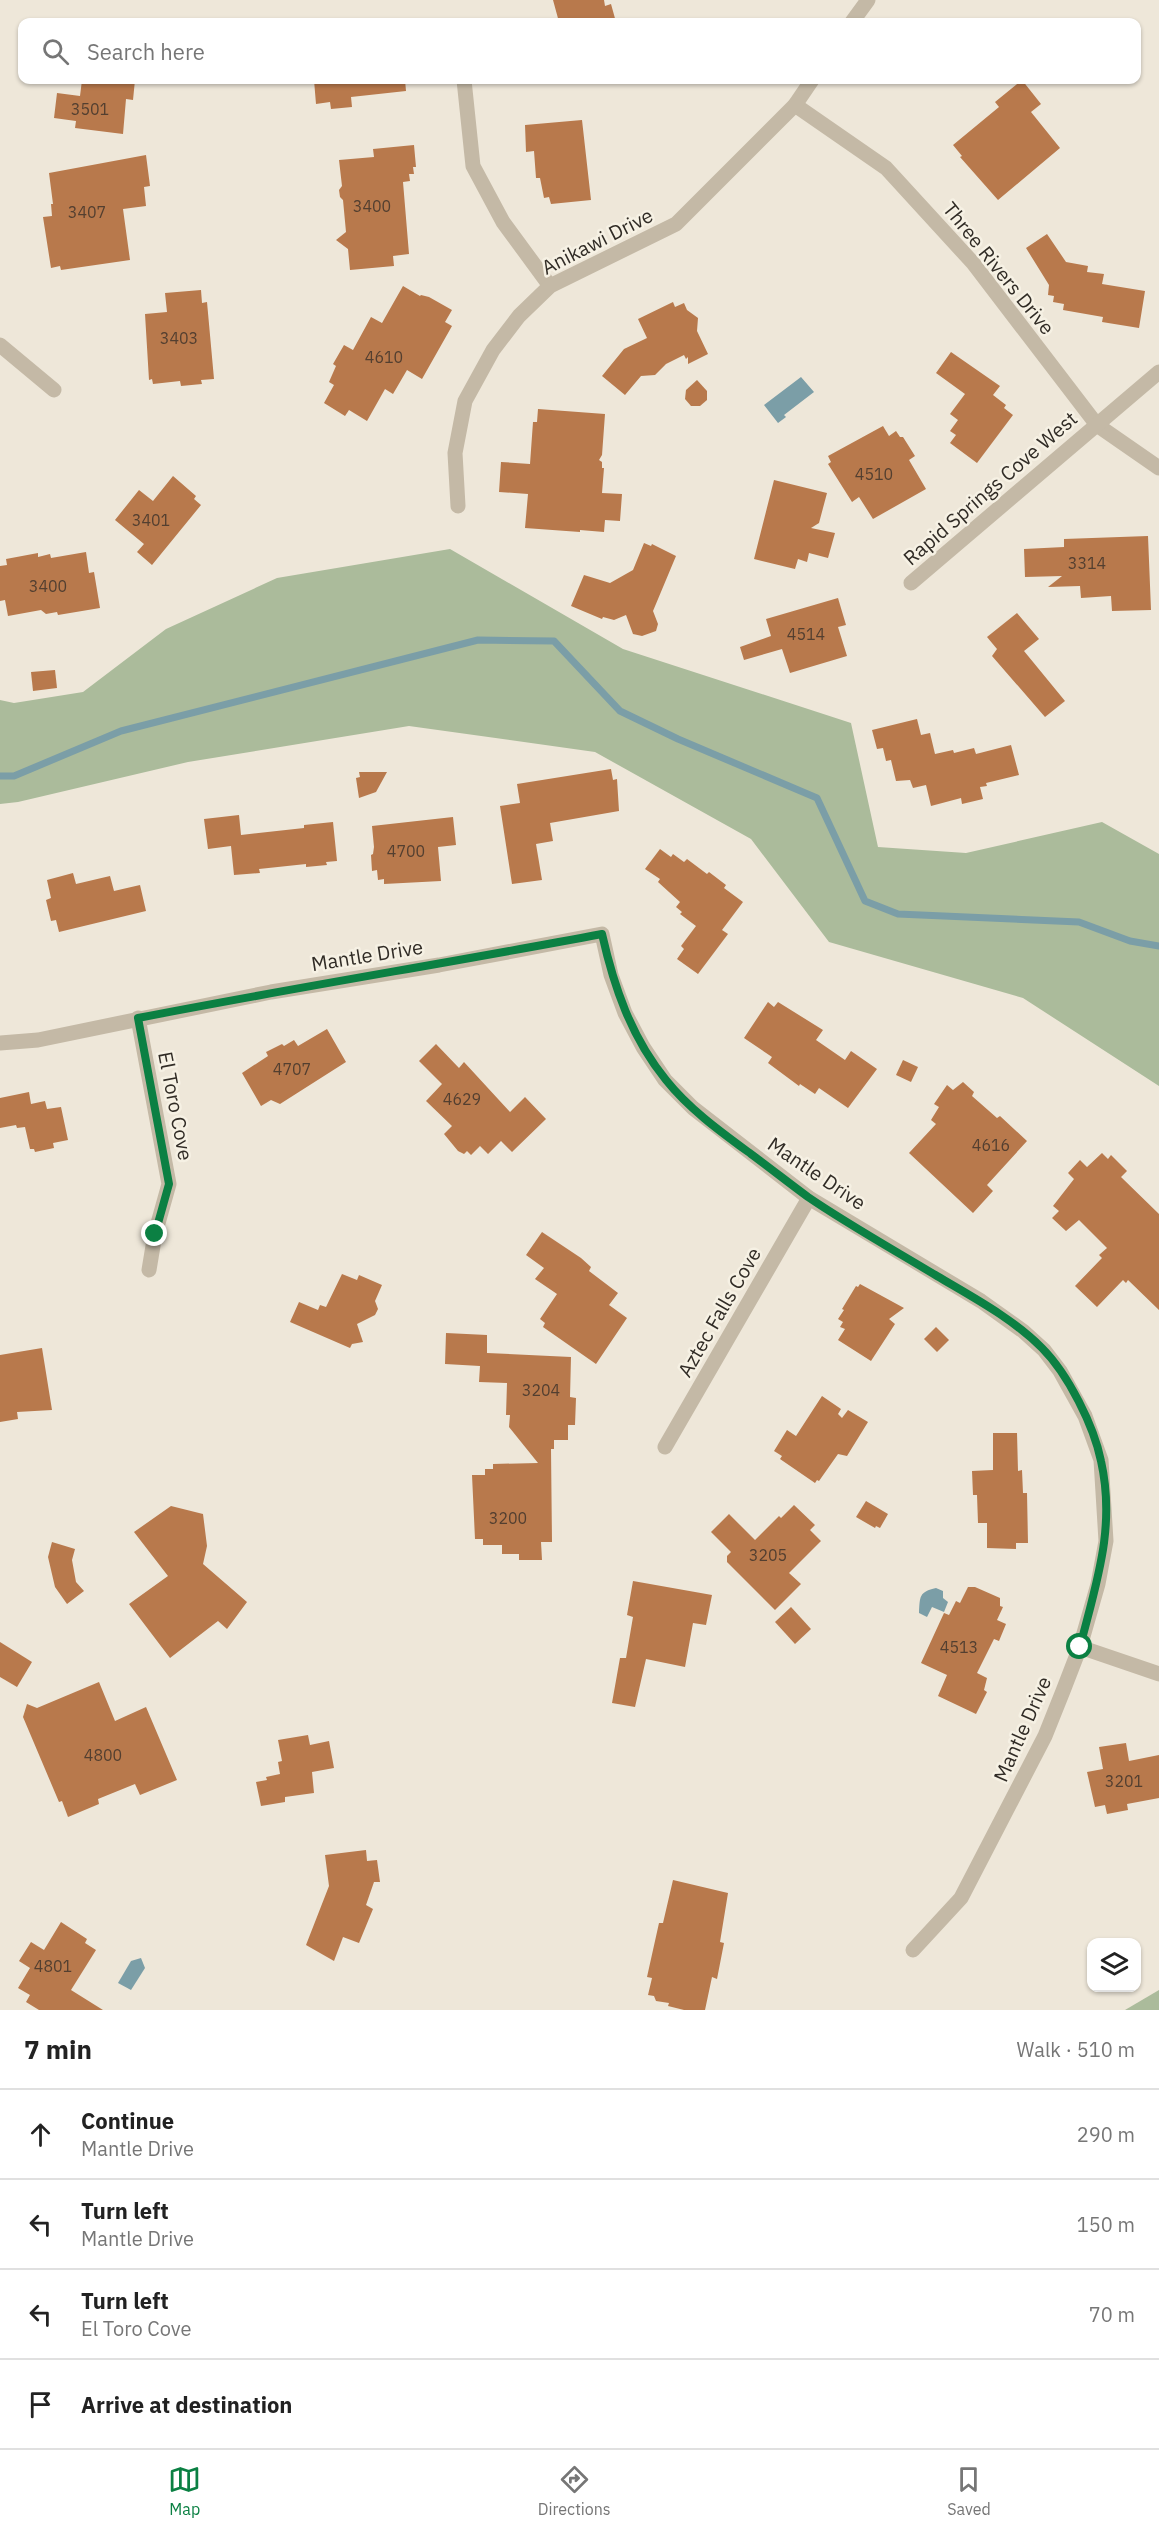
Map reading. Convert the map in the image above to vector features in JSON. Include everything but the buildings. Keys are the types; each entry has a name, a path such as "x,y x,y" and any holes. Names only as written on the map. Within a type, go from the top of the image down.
{"street":[{"path":"855,18 868,0"},
{"path":"464,84 473,166 503,222 550,286"},
{"name":"Anikawi Drive","path":"458,506 455,453 465,400 493,350 519,316 550,286 676,224 795,105 809,84"},
{"name":"Three Rivers Drive","path":"795,105 886,168 973,263 1096,425 1159,468"},
{"path":"0,345 54,390"},
{"name":"Rapid Springs Cove West","path":"911,583 1159,372"},
{"name":"Mantle Drive","path":"0,1043 38,1040 271,992 439,965 602,934 611,975 625,1013 643,1047 665,1080 693,1108 809,1198 1002,1315 1044,1350 1060,1371 1085,1416 1101,1460 1106,1541 1098,1584 1080,1647 1045,1736 961,1898 913,1950"},
{"name":"El Toro Cove","path":"138,1018 169,1184 155,1234 149,1270"},
{"name":"Aztec Falls Cove","path":"665,1447 809,1198"},
{"path":"1080,1647 1159,1674"}],"green space":[{"path":"450,549 623,649 851,723 878,847 966,853 1102,822 1159,854 1159,1086 1023,998 829,942 751,839 595,752 409,726 188,762 18,802 0,804 0,700 14,703 83,692 166,629 277,578"},
{"path":"1159,1990 1159,2010 1125,2010"}],"water":[{"path":"801,377 814,392 784,415 786,417 778,423 764,405"},
{"path":"936,1588 943,1591 943,1598 948,1602 944,1612 932,1607 927,1617 919,1613 920,1599 923,1593"},
{"path":"141,1958 145,1968 131,1990 118,1983 131,1961"}],"waterway":[{"path":"0,776 14,776 121,731 478,640 554,641 620,711 678,739 817,798 865,901 898,914 1079,922 1130,941 1159,946"}],"route":[{"path":"155,1234 169,1184 138,1018 271,992 439,965 602,934 611,975 625,1013 643,1047 665,1080 693,1108 726,1136 809,1198 1002,1315 1044,1350 1060,1371 1085,1416 1101,1460 1105,1498 1106,1541 1098,1584 1080,1647"}]}
